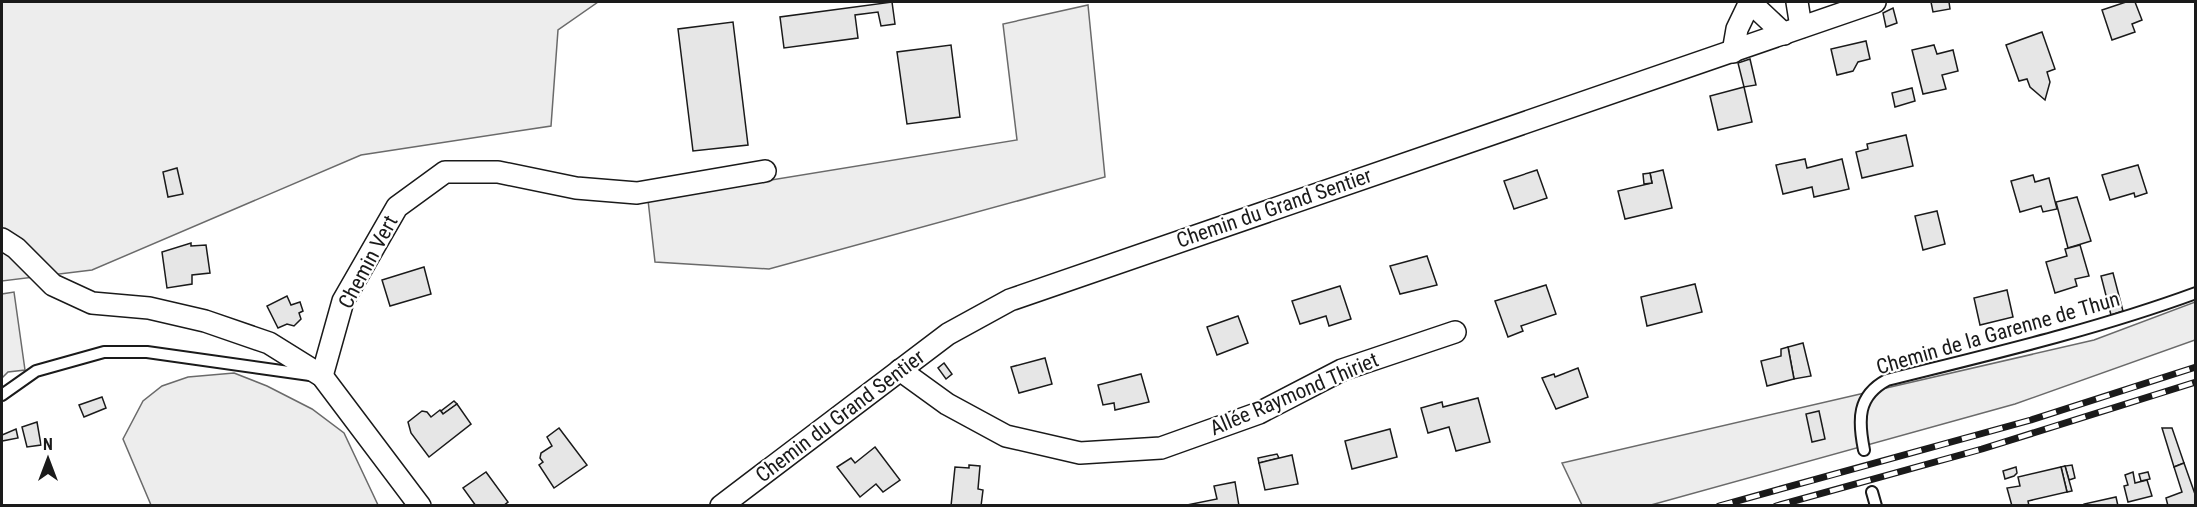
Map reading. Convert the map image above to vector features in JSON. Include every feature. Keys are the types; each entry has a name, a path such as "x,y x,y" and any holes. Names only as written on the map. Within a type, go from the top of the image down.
{"street":[{"path":"1733,52 1737,29 1750,2 1792,31 1797,2"},
{"name":"Chemin du Grand Sentier","path":"721,506 900,370 972,321 1010,300 1733,52 1858,4"},
{"name":"Chemin Vert","path":"322,376 343,301 397,207 445,172 498,172 576,188 636,193 765,171"},
{"path":"2,239 16,248 53,285 92,303 149,308 205,321 269,344 322,376 420,506"},
{"name":"Allée Raymond Thiriet","path":"900,370 947,404 1006,436 1080,453 1161,448 1259,413 1342,370 1455,332"}],"lane":[{"name":"Chemin de la Garenne de Thun","path":"1864,450 1860,430 1866,397 1874,387 1887,380 2061,336 2143,312 2196,293"},
{"path":"2,395 36,371 104,352 147,352 322,376"},
{"path":"1872,492 1876,506"}],"shaded area":[{"path":"2,2 598,2 558,30 551,126 361,155 92,270 2,281"},
{"path":"1088,5 1105,177 769,269 655,262 648,200 1017,140 1003,24"},
{"path":"14,292 25,370 8,372 2,378 2,294"},
{"path":"2195,302 2195,340 2015,404 1651,505 1582,505 1562,463 2094,340"},
{"path":"234,373 267,386 312,409 344,433 378,505 151,505 123,439 143,401 162,386 188,377"}],"building":[{"path":"892,2 895,24 881,26 878,12 855,15 858,38 784,48 780,17"},
{"path":"1931,2 1949,2 1950,9 1933,12"},
{"path":"2126,2 2135,2 2142,20 2132,24 2135,32 2112,40 2102,10"},
{"path":"1893,8 1897,23 1886,27 1883,13"},
{"path":"733,22 748,145 693,151 678,29"},
{"path":"2042,32 2055,69 2047,72 2050,82 2045,100 2030,87 2027,79 2019,81 2006,45"},
{"path":"1866,41 1870,59 1858,62 1853,71 1837,75 1831,49"},
{"path":"951,45 960,117 907,124 897,52"},
{"path":"1934,45 1937,54 1953,50 1958,71 1942,75 1946,89 1923,94 1912,50"},
{"path":"1750,59 1756,85 1744,87 1738,63"},
{"path":"1744,87 1752,122 1718,130 1710,96"},
{"path":"1912,88 1915,101 1895,107 1892,93"},
{"path":"1906,135 1913,166 1862,178 1856,152 1868,149 1867,144"},
{"path":"1805,159 1807,168 1842,159 1849,189 1814,197 1812,187 1783,194 1776,165"},
{"path":"2138,165 2147,193 2135,197 2134,193 2110,200 2102,175"},
{"path":"177,168 183,194 168,197 163,172"},
{"path":"1537,170 1547,198 1514,209 1504,181"},
{"path":"1663,170 1672,208 1625,219 1618,191 1652,183 1650,173"},
{"path":"1650,173 1652,183 1644,184 1643,174"},
{"path":"2033,175 2035,182 2049,178 2057,209 2043,212 2041,206 2020,212 2011,181"},
{"path":"2077,197 2091,241 2068,248 2056,202"},
{"path":"1937,211 1945,244 1923,250 1915,216"},
{"path":"191,243 191,246 206,245 210,273 192,275 192,284 167,288 162,252"},
{"path":"2080,245 2089,276 2075,279 2077,286 2055,293 2046,262 2067,256 2065,249"},
{"path":"1427,256 1437,285 1400,294 1390,266"},
{"path":"424,267 431,294 390,306 382,280"},
{"path":"2113,273 2123,311 2111,315 2101,276"},
{"path":"1695,284 1702,312 1647,326 1641,297"},
{"path":"1546,285 1556,314 1521,326 1523,331 1508,337 1495,301"},
{"path":"1340,286 1351,319 1329,326 1326,316 1300,324 1292,301"},
{"path":"2007,290 2013,317 1980,325 1974,298"},
{"path":"287,296 291,305 300,302 303,311 299,313 301,319 294,326 287,324 278,328 267,306"},
{"path":"1238,316 1248,343 1217,355 1207,327"},
{"path":"1803,343 1811,376 1794,379 1788,347"},
{"path":"1788,347 1794,379 1767,386 1761,361 1781,356 1781,349"},
{"path":"1045,358 1052,384 1019,393 1011,367"},
{"path":"944,363 952,374 946,379 938,368"},
{"path":"1578,368 1588,397 1556,409 1542,378 1554,374 1555,377"},
{"path":"1141,374 1149,402 1115,410 1114,403 1103,405 1098,385"},
{"path":"102,397 106,408 84,417 79,405"},
{"path":"1478,398 1490,442 1456,451 1449,427 1428,433 1421,408 1442,402 1443,407"},
{"path":"454,401 457,404 443,414 441,411"},
{"path":"457,404 471,424 429,457 411,433 408,422 422,411 427,412 431,417 440,410 443,414"},
{"path":"1819,411 1825,439 1812,442 1806,414"},
{"path":"37,422 41,445 27,447 22,427"},
{"path":"559,428 587,465 554,488 539,465 543,462 540,458 541,453 552,446 547,437"},
{"path":"2162,428 2172,428 2184,463 2174,467"},
{"path":"16,429 18,438 2,441 2,435"},
{"path":"1390,429 1397,457 1352,469 1345,441"},
{"path":"875,447 900,480 883,492 876,484 860,497 837,467 851,458 855,463"},
{"path":"1277,454 1279,458 1259,463 1258,458"},
{"path":"1292,455 1298,484 1265,490 1259,463"},
{"path":"2184,463 2196,497 2196,506 2168,506 2166,498 2182,492 2174,467"},
{"path":"969,465 980,466 978,489 983,490 981,506 951,506 955,467 969,468"},
{"path":"2072,465 2075,478 2069,480 2065,466"},
{"path":"2065,466 2072,491 2067,492 2061,467"},
{"path":"2016,467 2017,473 2005,479 2003,471"},
{"path":"2061,467 2067,492 2028,501 2029,506 2012,506 2007,488 2020,486 2018,477"},
{"path":"486,472 508,502 503,506 476,506 463,488"},
{"path":"2133,472 2135,483 2147,480 2152,496 2128,502 2124,486 2128,485 2125,475"},
{"path":"2148,472 2150,479 2141,481 2139,474"},
{"path":"1235,482 1239,506 1182,506 1217,499 1214,486"},
{"path":"2116,497 2118,506 2084,506 2084,504"}],"railway":[{"path":"1719,506 2031,420 2196,367"},
{"path":"1776,506 1982,449 2196,382"}]}
